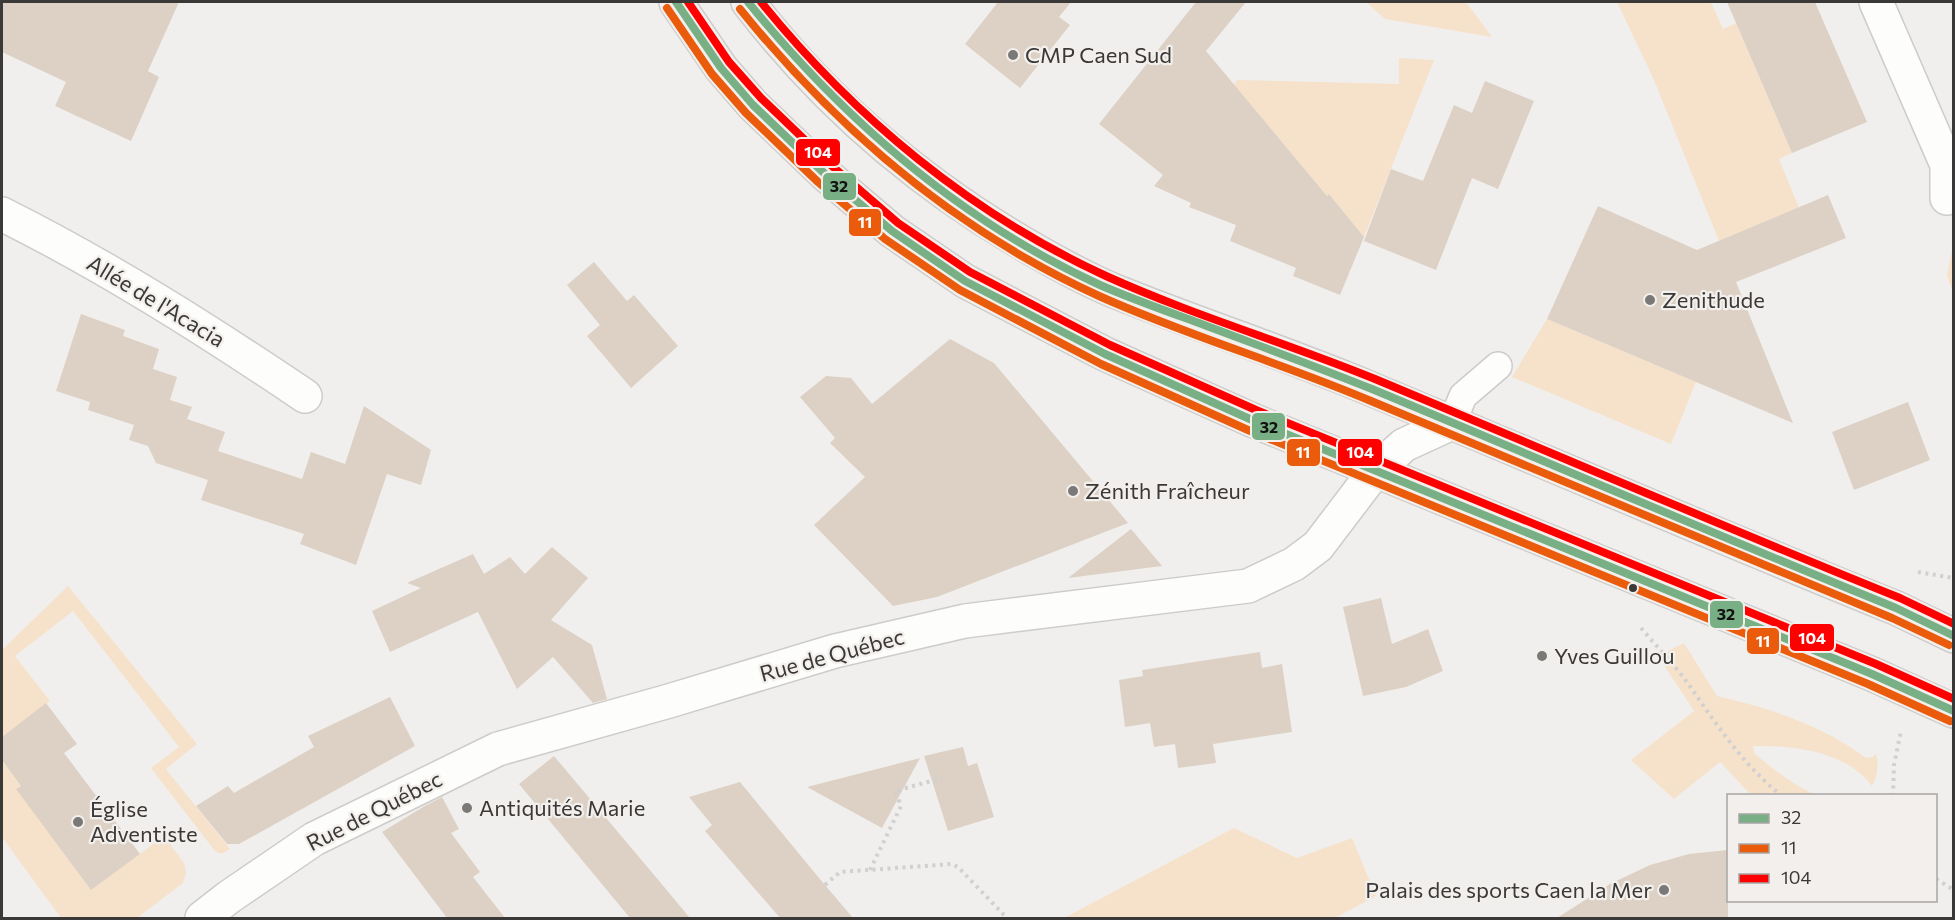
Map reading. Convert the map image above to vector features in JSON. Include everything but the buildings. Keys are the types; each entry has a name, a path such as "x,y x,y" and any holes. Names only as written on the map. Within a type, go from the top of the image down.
{"main road":[{"path":"676,2 721,68 753,105 825,174 892,231 965,281 1105,354 1252,420 1872,674 1953,711"},
{"path":"748,2 794,58 864,128 928,181 997,228 1053,260 1110,289 1336,374 1896,608 1953,636"}],"street":[{"path":"1876,2 1947,165 1947,198"},
{"name":"Allée de l'Acacia","path":"2,214 98,266 198,325 305,396"},
{"name":"Rue de Québec","path":"202,918 314,839 498,749 835,651 965,621 1248,586 1294,564 1318,546 1375,471 1404,446 1452,423"}],"lane":[{"path":"1452,423 1463,396 1498,366"}],"path":[{"path":"1911,571 1940,574 1953,578"},
{"path":"1641,628 1688,683 1742,759 1781,794"},
{"path":"1893,794 1894,765 1901,731"},
{"path":"870,870 902,806 896,790 942,778"},
{"path":"825,885 840,872 952,864 958,867 1004,915"},
{"path":"1937,880 1953,890"}],"shaded area":[{"path":"1366,2 1466,2 1492,37 1385,19"},
{"path":"1617,2 1711,2 1723,29 1736,23 1792,153 1779,159 1799,208 1719,241 1654,80"},
{"path":"1399,58 1434,60 1364,237 1234,85 1237,80 1399,84"},
{"path":"1953,246 1954,292 1947,275"},
{"path":"1547,319 1696,382 1671,444 1512,377"},
{"path":"68,586 197,744 166,769 230,849 221,854 215,851 151,768 179,747 73,611 15,656 50,701 2,737 2,650"},
{"path":"1684,643 1717,696 1795,719 1832,736 1866,758 1876,754 1876,778 1872,786 1848,765 1818,752 1785,747 1753,746 1754,753 1769,765 1792,782 1814,794 1750,794 1720,762 1674,799 1631,760 1694,711 1658,656"},
{"path":"2,760 21,786 17,789 91,890 164,836 184,863 186,873 183,883 137,918 61,918 2,837"},
{"path":"1234,828 1297,858 1352,838 1376,896 1335,918 1064,918"}],"transit line":[{"name":"32","path":"676,2 721,68 753,105 825,174 892,231 965,281 1105,354 1252,420 1872,674 1954,711"},
{"name":"104","path":"688,2 729,62 761,98 832,166 898,223 970,272 1110,345 1256,410 1876,664 1954,699"},
{"name":"32","path":"748,2 824,87 908,164 1000,230 1049,259 1124,295 1372,389 1896,608 1954,636"},
{"name":"104","path":"761,2 835,85 875,123 962,192 1008,223 1056,251 1139,290 1375,379 1900,598 1954,624"},
{"name":"11","path":"667,8 712,74 746,113 818,182 885,239 960,290 1101,364 1248,430 1868,684 1950,721"},
{"name":"11","path":"740,9 817,95 903,173 997,241 1047,270 1099,296 1201,337 1337,387 1892,618 1949,645"}],"place":[{"name":"CMP Caen Sud","path":"1013,55"},
{"name":"Zenithude","path":"1650,300"},
{"name":"Zénith Fraîcheur","path":"1073,491"},
{"name":"Yves Guillou","path":"1542,656"},
{"name":"Antiquités Marie","path":"467,808"},
{"name":"Église Adventiste","path":"78,822"},
{"name":"Palais des sports Caen la Mer","path":"1664,890"}]}
